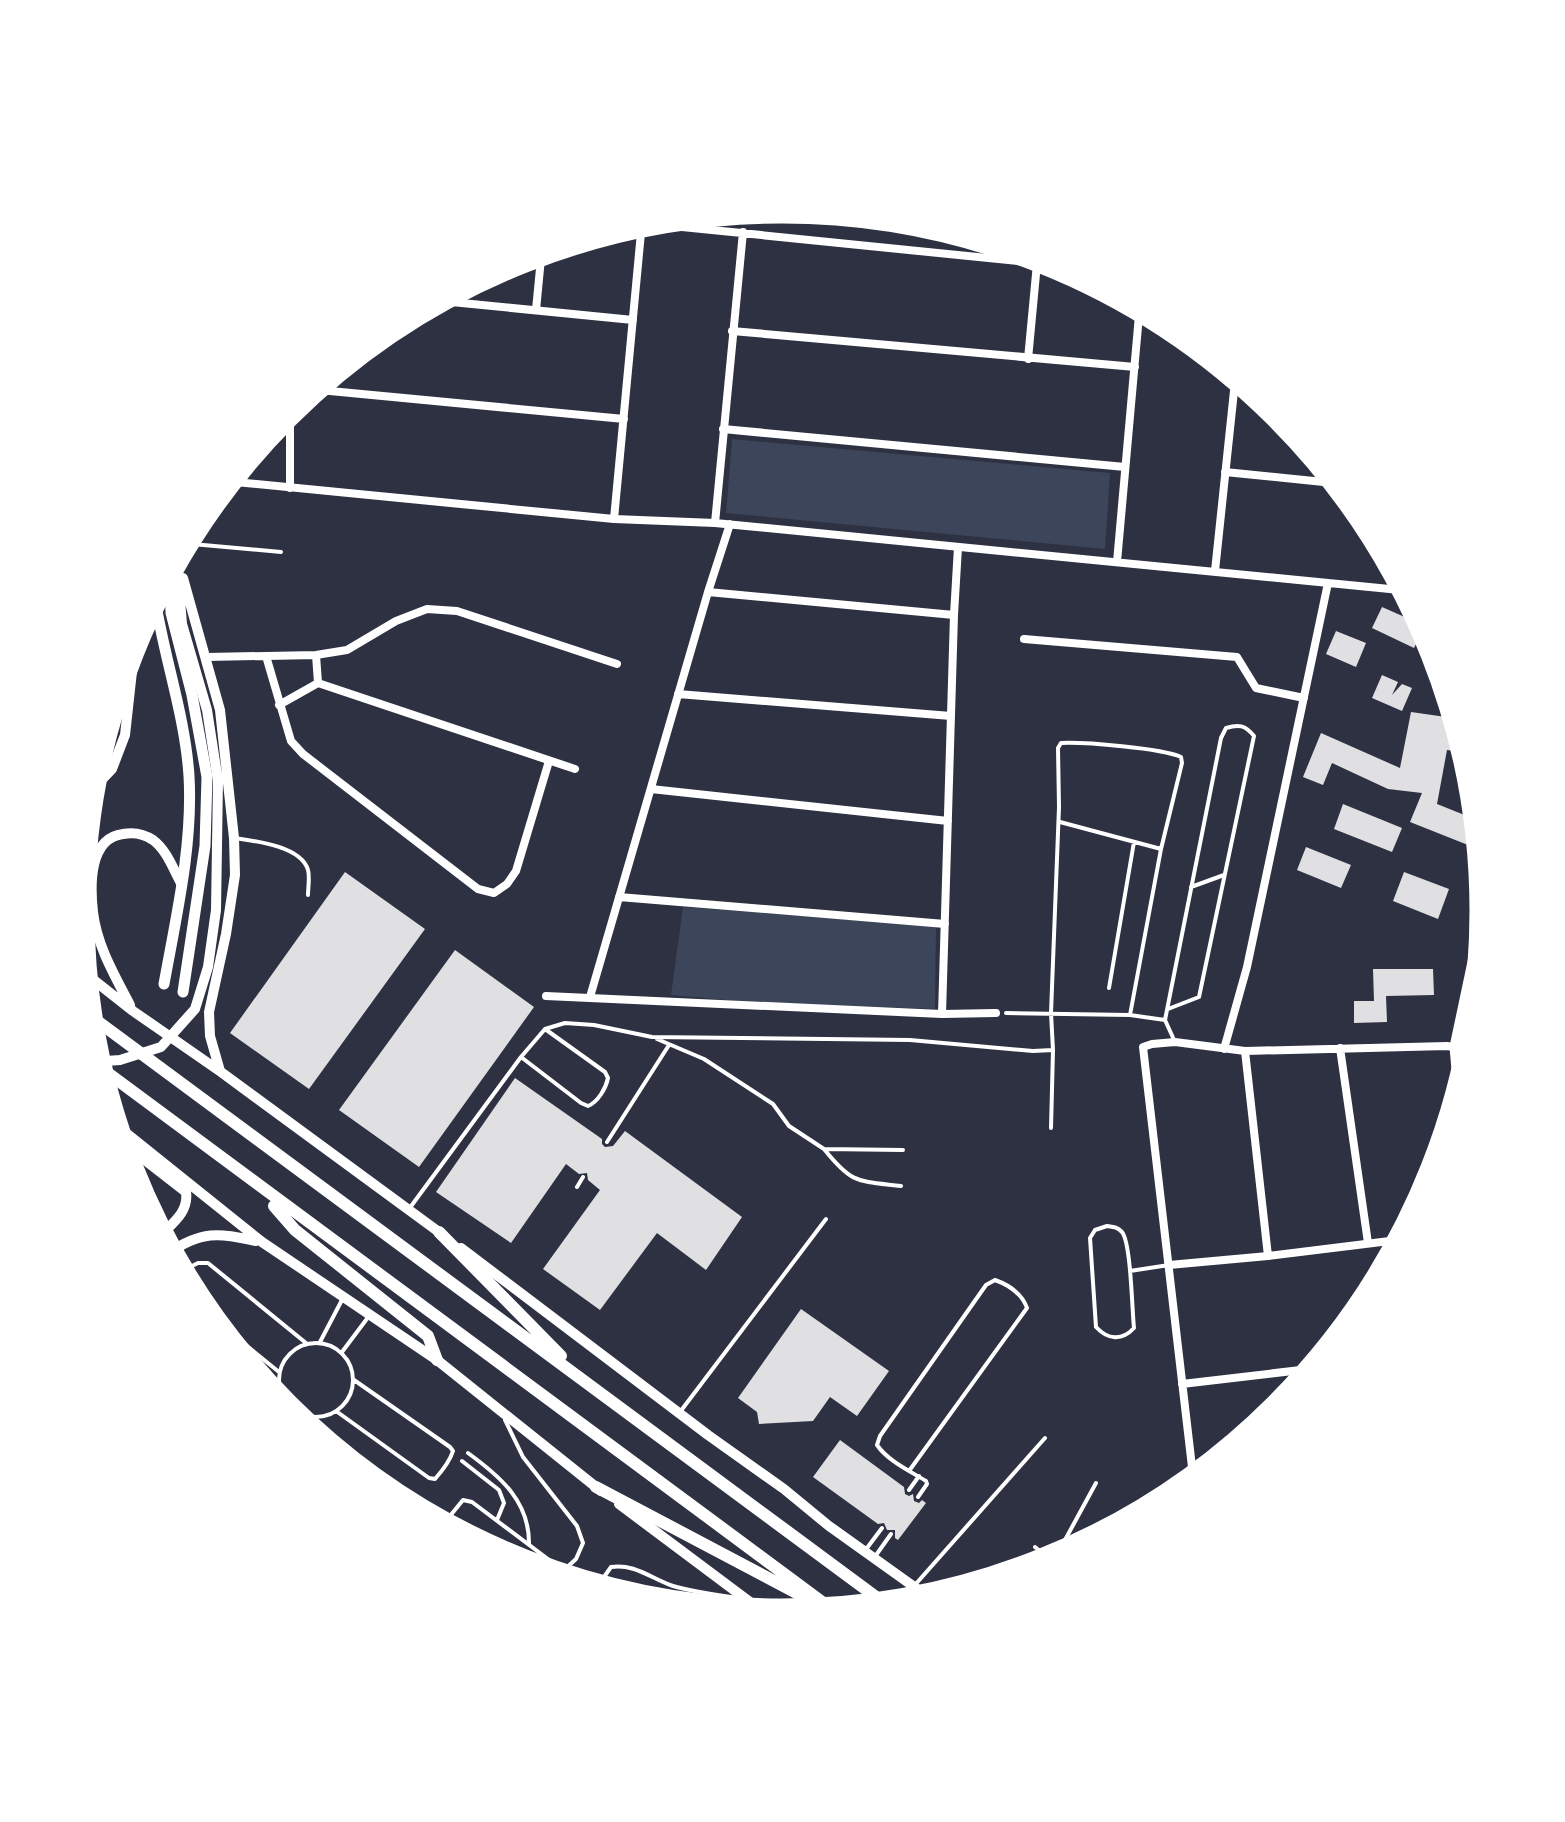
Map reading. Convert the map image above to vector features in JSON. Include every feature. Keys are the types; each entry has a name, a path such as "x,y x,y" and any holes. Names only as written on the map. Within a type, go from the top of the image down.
{"main road":[{"path":"170,594 171,613 207,777 205,846 183,992"},
{"path":"158,619 178,697 189,778 182,886 164,984"},
{"path":"1456,1061 1454,1046 1469,977"},
{"path":"102,1025 873,1595"},
{"path":"113,1077 819,1600"},
{"path":"256,1185 295,1230 428,1336 437,1360"},
{"path":"439,1232 590,1386"},
{"path":"596,1487 812,1600"}],"street":[{"path":"697,226 990,254"},
{"path":"715,523 743,232"},
{"path":"614,519 641,236"},
{"path":"536,310 540,266"},
{"path":"1028,359 1037,270"},
{"path":"458,302 633,320"},
{"path":"1116,562 1139,320"},
{"path":"732,331 1134,367"},
{"path":"329,391 624,419"},
{"path":"1215,572 1235,391"},
{"path":"290,428 290,488"},
{"path":"722,429 1126,467"},
{"path":"1226,472 1322,482"},
{"path":"242,483 614,519 730,524 1392,589"},
{"path":"590,998 730,524"},
{"path":"942,1014 958,546"},
{"path":"181,574 220,710 234,838 235,875 209,1012 210,1036 221,1072"},
{"path":"109,1061 161,1047 194,1009 208,966 216,910 218,781 207,710 182,624 178,580"},
{"path":"1224,1049 1247,967 1328,583"},
{"path":"708,592 954,615"},
{"path":"206,658 316,655 347,650 396,621 427,609 457,611 617,664"},
{"path":"1024,639 1237,657 1256,688 1304,698"},
{"path":"316,655 318,683"},
{"path":"266,656 290,741 478,888 494,893 508,884 516,871 549,761"},
{"path":"279,705 318,683 575,770"},
{"path":"106,775 125,735 130,687"},
{"path":"678,694 951,716"},
{"path":"651,790 948,821"},
{"path":"94,869 104,841 117,834 132,833 155,841 182,886"},
{"path":"620,896 944,924"},
{"path":"93,898 104,953 133,1011"},
{"path":"96,982 917,1588"},
{"path":"546,996 942,1014 1001,1013"},
{"path":"1192,1466 1143,1047 1175,1042 1244,1051 1459,1047"},
{"path":"1340,1048 1368,1243"},
{"path":"1244,1051 1268,1256"},
{"path":"131,1137 262,1242 437,1360 596,1487 746,1599"},
{"path":"137,1154 186,1192 184,1211 169,1226"},
{"path":"180,1247 218,1233 262,1242"},
{"path":"1169,1265 1388,1241"},
{"path":"1182,1384 1297,1370"}],"lane":[{"path":"199,545 280,552"},
{"path":"1168,1009 1199,997 1254,736 1238,724 1226,728 1220,738 1165,1020 1175,1042"},
{"path":"1051,1128 1061,743 1181,756 1130,1015"},
{"path":"1058,822 1162,848"},
{"path":"234,838 262,841 298,855 308,869 308,896"},
{"path":"1109,988 1134,842"},
{"path":"1191,888 1224,875"},
{"path":"1001,1013 1130,1015 1165,1020"},
{"path":"409,1210 521,1057 545,1029 565,1023 652,1036 910,1040 1033,1052 1053,1050"},
{"path":"521,1057 581,1103 594,1103 608,1078 545,1029"},
{"path":"652,1036 704,1059 773,1104 789,1126 824,1148 842,1172 856,1181 901,1186"},
{"path":"607,1142 670,1045"},
{"path":"824,1148 903,1150"},
{"path":"577,1187 583,1177"},
{"path":"680,1412 826,1218"},
{"path":"1107,1226 1125,1235 1130,1270 1134,1328 1127,1336 1103,1335 1096,1327 1090,1238 1095,1230 1107,1226"},
{"path":"192,1267 208,1263 306,1343"},
{"path":"1130,1270 1169,1265"},
{"path":"909,1470 1027,1308 1023,1298 1003,1283 995,1280 986,1284 880,1436 880,1451 927,1484 918,1497"},
{"path":"320,1342 344,1297"},
{"path":"342,1352 370,1314"},
{"path":"279,1382 279,1372 288,1354 306,1343 320,1342 342,1352 354,1380 349,1398 336,1412 313,1416"},
{"path":"248,1347 279,1372"},
{"path":"336,1412 428,1478 440,1474 452,1456 450,1447 354,1380"},
{"path":"498,1406 523,1457 578,1526 583,1543 569,1566"},
{"path":"914,1586 1045,1438"},
{"path":"468,1453 509,1486 523,1509 530,1545"},
{"path":"462,1461 499,1490 504,1503 497,1521"},
{"path":"909,1490 919,1476"},
{"path":"1064,1540 1096,1484"},
{"path":"450,1516 463,1500 472,1502 549,1560"},
{"path":"870,1554 882,1528"},
{"path":"870,1554 890,1534"},
{"path":"1035,1547 1039,1551"},
{"path":"605,1577 612,1567 625,1565 683,1588 746,1599"}],"shaded area":[{"path":"732,439 1110,473 1105,549 726,513"},
{"path":"683,907 936,926 935,1009 671,995"}],"building":[{"path":"1382,607 1406,618 1417,641 1414,648 1372,628"},
{"path":"1336,631 1366,643 1356,667 1326,654"},
{"path":"1382,675 1398,682 1392,695 1402,684 1412,688 1402,711 1372,698"},
{"path":"1411,712 1444,717 1453,751 1447,750 1437,804 1466,816 1468,845 1410,822 1422,793 1388,789 1332,763 1323,785 1303,777 1321,733 1400,768"},
{"path":"1343,804 1402,828 1392,852 1334,829"},
{"path":"1306,847 1351,865 1341,888 1297,870"},
{"path":"345,872 425,929 309,1089 230,1033"},
{"path":"1404,872 1449,889 1438,919 1393,901"},
{"path":"455,950 534,1007 419,1167 339,1110"},
{"path":"1373,969 1433,969 1434,995 1386,996 1387,1022 1354,1023 1354,1001 1374,1001"},
{"path":"515,1078 602,1139 605,1147 613,1146 625,1131 742,1217 706,1270 657,1233 600,1310 543,1269 600,1190 588,1180 587,1173 579,1174 566,1164 511,1243 436,1192"},
{"path":"801,1309 889,1371 857,1416 830,1397 813,1421 759,1424 757,1412 738,1398"},
{"path":"840,1440 904,1487 905,1494 913,1494 914,1501 926,1503 898,1540 895,1530 887,1530 884,1523 878,1524 813,1477"}]}
